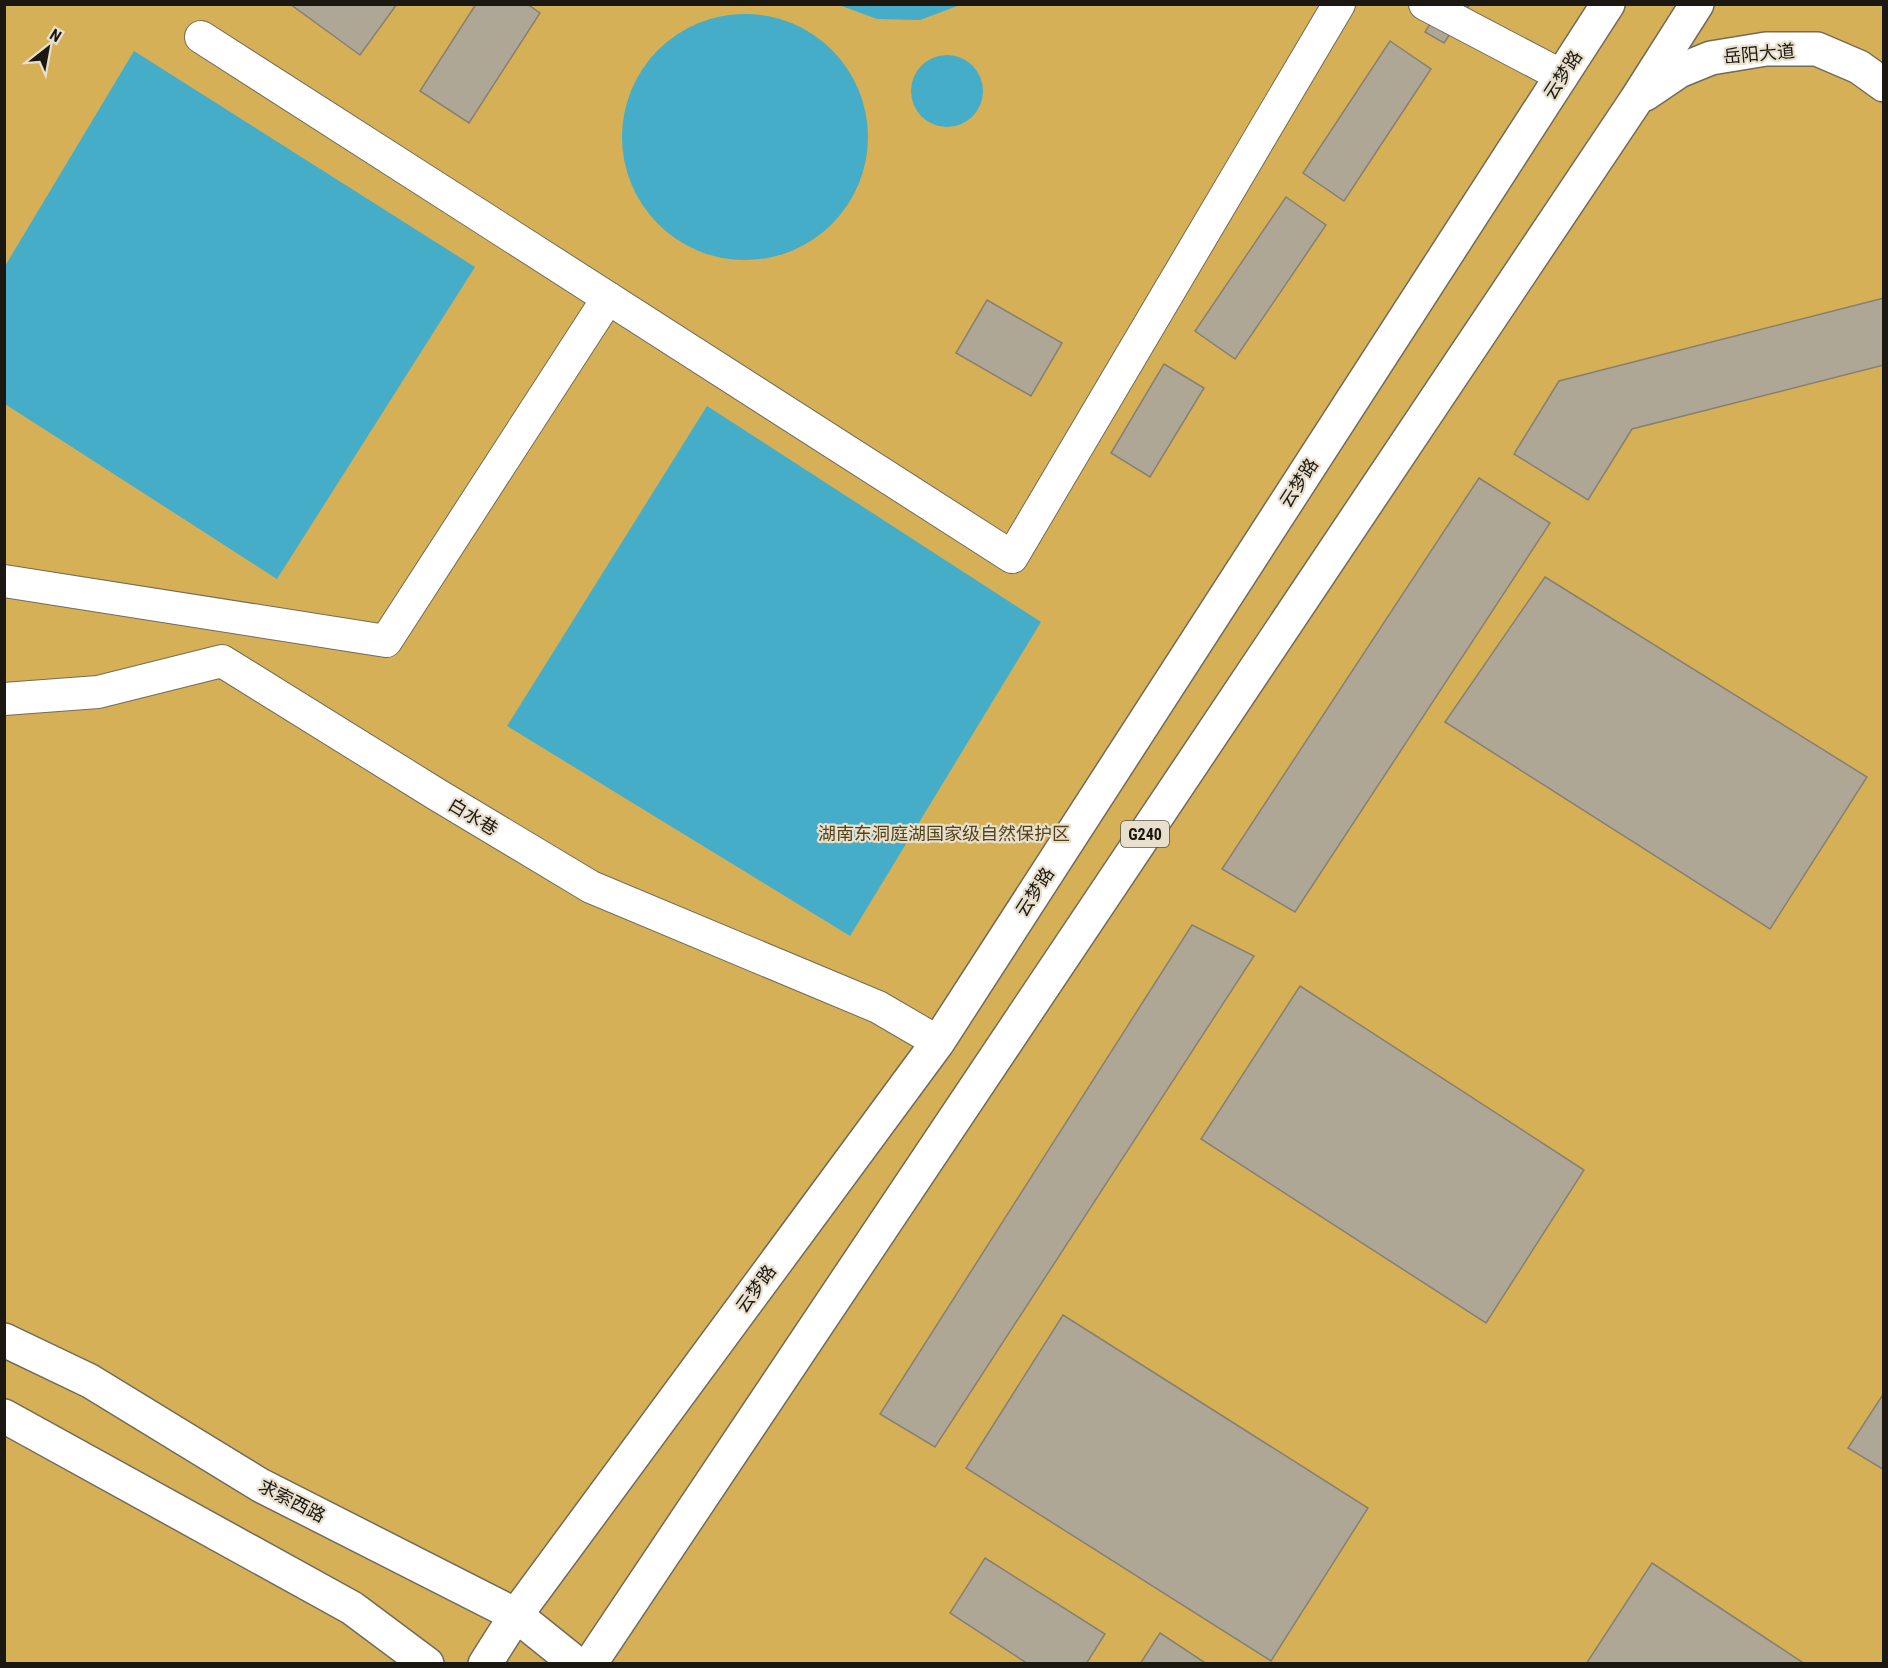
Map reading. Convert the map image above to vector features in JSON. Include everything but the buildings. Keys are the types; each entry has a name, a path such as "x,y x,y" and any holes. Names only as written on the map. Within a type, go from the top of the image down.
{"main road":[{"name":"云梦路","path":"485,1664 516,1615 938,1042 1608,4"},
{"name":"G240","path":"590,1664 1636,100 1697,4"},
{"name":"岳阳大道","path":"1636,100 1679,71 1711,58 1766,50 1817,49 1859,67 1884,85"},
{"name":"求索西路","path":"4,1340 90,1381 260,1485 516,1615 577,1664"},
{"path":"4,1416 352,1608 427,1664"}],"street":[{"path":"201,37 1012,557 1339,4"},
{"path":"1425,4 1562,76"},
{"path":"4,581 386,641 608,298"},
{"name":"白水巷","path":"4,699 98,692 222,661 591,887 878,1007 938,1042"}],"green space":[{"name":"湖南东洞庭湖国家级自然保护区","path":"5,5 1883,5 1883,1663 5,1664"}],"water":[{"path":"960,4 920,20 877,19 839,5"},
{"path":"733,14 757,14 781,19 803,28 832,50 854,79 859,90 866,113 868,137 866,161 859,184 854,195 832,224 803,246 781,255 757,260 733,260 709,255 687,246 667,232 650,215 636,195 627,173 622,149 622,125 627,101 636,79 650,59 667,42 687,28 709,19"},
{"path":"134,51 475,267 277,579 5,404 5,266"},
{"path":"954,55 973,65 981,77 983,91 981,105 973,117 961,125 940,127 921,117 913,105 911,84 921,65 933,57"},
{"path":"707,406 1041,622 850,936 507,726"}]}
